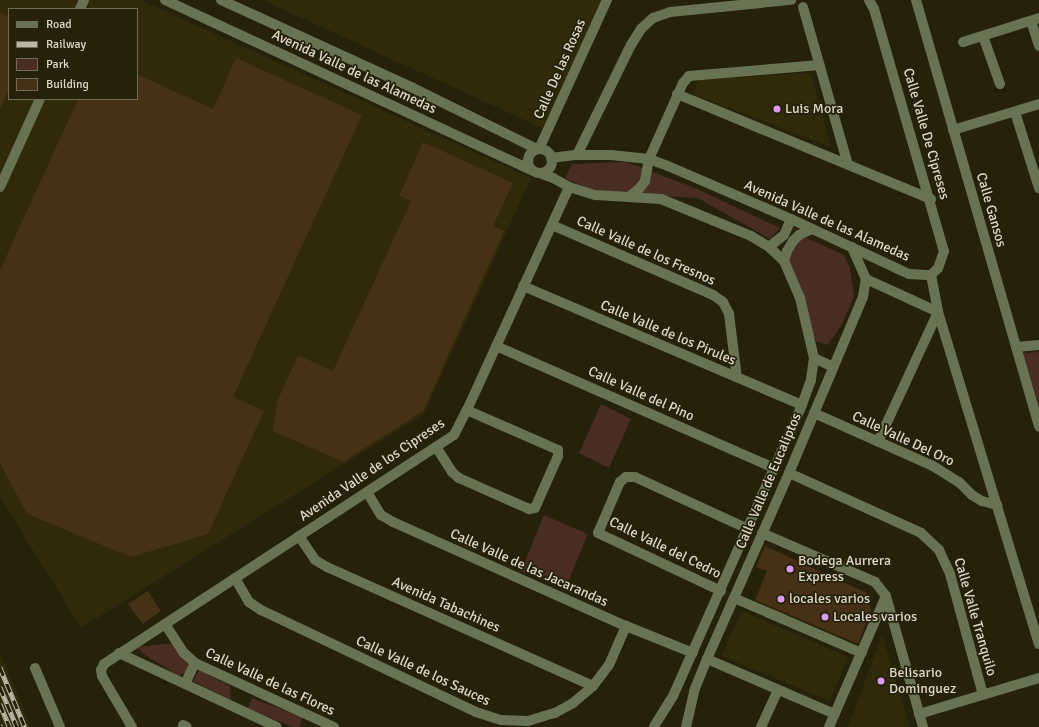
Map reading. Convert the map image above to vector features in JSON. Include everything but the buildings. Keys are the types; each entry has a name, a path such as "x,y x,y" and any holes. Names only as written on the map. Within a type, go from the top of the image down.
{"street":[{"name":"Avenida Valle de las Alamedas","path":"165,0 553,178 569,187 596,195 661,199 751,236 769,247 784,261"},
{"name":"Avenida Valle de las Alamedas","path":"221,0 413,88 538,149"},
{"name":"Calle De las Rosas","path":"538,149 607,0"},
{"path":"577,155 631,45 641,29 653,18 670,12 791,0"},
{"name":"Calle Valle De Cipreses","path":"868,0 874,9 944,251 938,268 931,275"},
{"name":"Calle Gansos","path":"916,0 1039,428"},
{"path":"803,7 848,164"},
{"path":"963,42 1035,19 1039,46"},
{"path":"983,36 1000,84"},
{"path":"630,196 645,182 649,159 677,94 689,76 820,65"},
{"path":"677,94 930,199"},
{"path":"0,187 40,100"},
{"path":"953,130 1039,104"},
{"path":"1015,112 1039,188"},
{"path":"538,149 547,151 551,158 549,168 536,171 528,164 528,156 538,149"},
{"name":"Avenida Valle de las Alamedas","path":"551,158 577,155 630,156 649,159 792,219 909,274 931,275"},
{"name":"Avenida Valle de los Cipreses","path":"132,727 102,676 101,670 104,664 454,435 467,410 569,187"},
{"path":"769,247 784,235 792,219"},
{"name":"Calle Valle de los Fresnos","path":"552,225 713,295 723,302 729,314 737,378"},
{"path":"784,261 787,251 793,241 800,235 812,229"},
{"path":"852,247 866,279 938,312"},
{"name":"Calle Valle de Eucaliptos","path":"654,727 673,696 693,653 802,405 811,380 814,358 800,298 784,261"},
{"path":"931,275 938,312 1039,644"},
{"name":"Calle Valle de Eucaliptos","path":"686,727 694,691 861,303 866,279"},
{"name":"Calle Valle de los Pirules","path":"523,286 802,405"},
{"path":"878,442 938,312"},
{"path":"1016,347 1039,345"},
{"name":"Calle Valle del Pino","path":"496,346 774,468"},
{"path":"814,358 833,367"},
{"path":"436,447 452,472 459,478 529,509 535,508 558,456 558,450 467,410"},
{"name":"Calle Valle Del Oro","path":"814,413 947,473 982,501 997,505"},
{"name":"Calle Valle Tranquilo","path":"788,473 922,533 939,550 950,574 983,695"},
{"name":"Calle Valle del Cedro","path":"721,590 598,533 620,482 626,476 635,477 748,529"},
{"name":"Calle Valle de las Jacarandas","path":"367,492 381,515 393,522 626,626 693,653"},
{"path":"762,533 875,582 886,596 923,727"},
{"name":"Avenida Tabachines","path":"300,536 315,560 327,568 593,686"},
{"name":"Calle Valle de los Sauces","path":"235,578 249,602 261,610 476,712 501,720 528,721 555,713 573,703 593,686 609,665 626,626"},
{"path":"829,727 886,596"},
{"path":"734,598 862,653"},
{"name":"Calle Valle de las Flores","path":"165,624 184,653 195,663 314,723 334,727"},
{"path":"119,654 277,727"},
{"path":"707,659 835,714"},
{"path":"185,684 195,663"},
{"path":"35,668 60,727"},
{"path":"919,714 1039,678"},
{"path":"761,727 778,690"}],"shaded area":[{"path":"0,0 141,0 531,178 424,414 81,628 0,497"},
{"path":"262,0 602,0 542,128"},
{"name":"Luis Mora","path":"811,73 831,147 692,94 699,80"},
{"path":"742,611 848,657 830,701 721,656"},
{"name":"Belisario Dominguez","path":"882,635 910,727 848,727"},
{"path":"0,653 1,655 31,727 0,727"}],"green space":[{"path":"626,162 695,188 780,228 770,239 698,198 609,193 585,187 565,178 572,164"},
{"path":"804,237 844,255 850,268 854,296 843,322 827,345 817,342 812,334 787,256 787,253"},
{"path":"1039,352 1039,406 1023,353"},
{"path":"601,404 631,419 609,468 579,453"},
{"path":"544,515 588,534 565,589 521,571"},
{"path":"175,643 190,669 179,676 145,655 136,647"},
{"path":"199,670 230,686 231,700 193,681"},
{"path":"252,698 302,717 300,727 293,727 248,708"}],"railway":[{"path":"0,667 25,727"},
{"path":"0,687 17,727"},
{"path":"0,704 10,727"}],"place":[{"name":"Luis Mora","path":"777,109"},
{"name":"Bodega Aurrera Express","path":"790,569"},
{"name":"locales varios","path":"781,599"},
{"name":"Locales varios","path":"825,617"},
{"name":"Belisario Dominguez","path":"881,681"}]}
